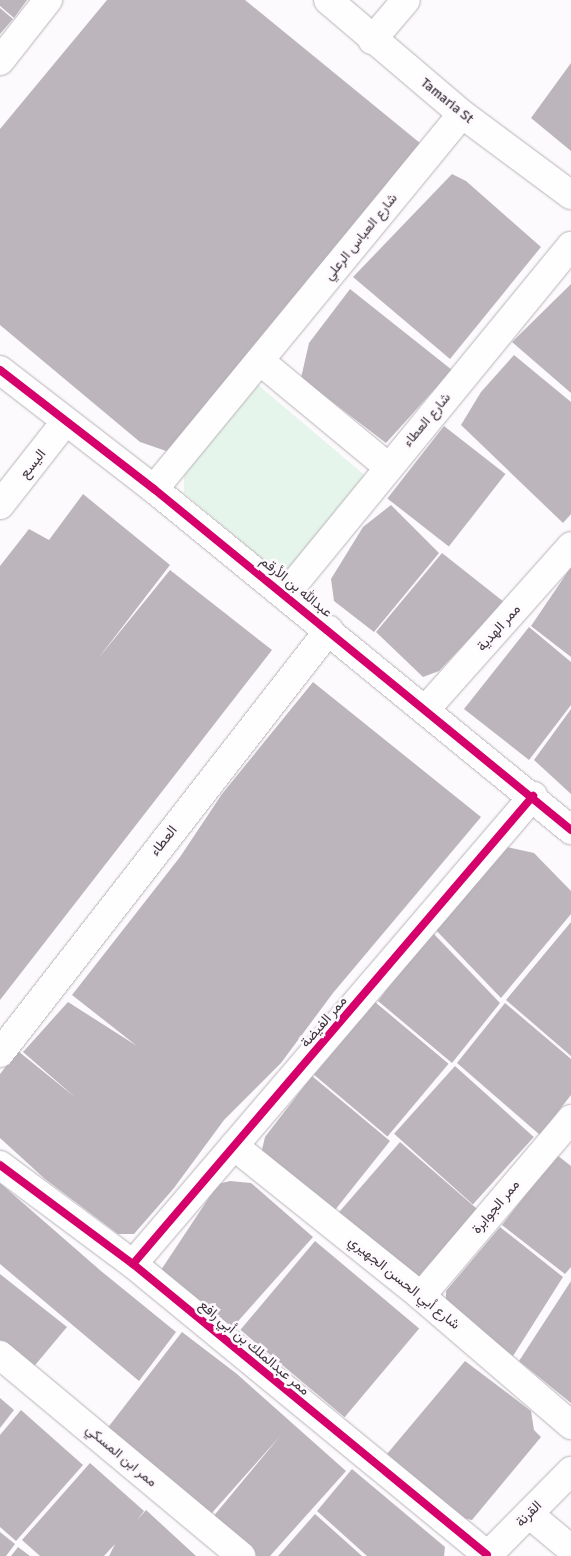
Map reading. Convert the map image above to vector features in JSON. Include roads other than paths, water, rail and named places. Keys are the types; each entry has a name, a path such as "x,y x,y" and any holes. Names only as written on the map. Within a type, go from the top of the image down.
{"street":[{"path":"0,61 48,0"},
{"name":"Tamaria St","path":"328,0 372,40 462,114 571,195"},
{"path":"372,40 406,0"},
{"name":"شارع العباس الرعلي","path":"154,489 462,114"},
{"name":"شارع العطاء","path":"285,595 571,246"},
{"path":"260,361 388,467"},
{"name":"عبدالله بن الأرقم","path":"0,370 154,489 533,796 571,830"},
{"name":"اليسع","path":"0,505 65,422"},
{"name":"ممر الهدية","path":"426,709 571,546"},
{"name":"العطاء","path":"0,1053 329,630"},
{"name":"ممر الفيضة","path":"133,1264 533,796"},
{"name":"ممر الجوابرة","path":"421,1296 571,1119"},
{"name":"شارع أبي الحسن الجهيري","path":"234,1146 421,1296 571,1424"},
{"name":"ممر عبدالملك بن أبي رافع","path":"0,1165 133,1264 487,1556"},
{"name":"ممر ابن المسكي","path":"0,1355 241,1556"},
{"name":"القرنة","path":"487,1556 571,1471"},
{"path":"529,1514 571,1549"}]}
